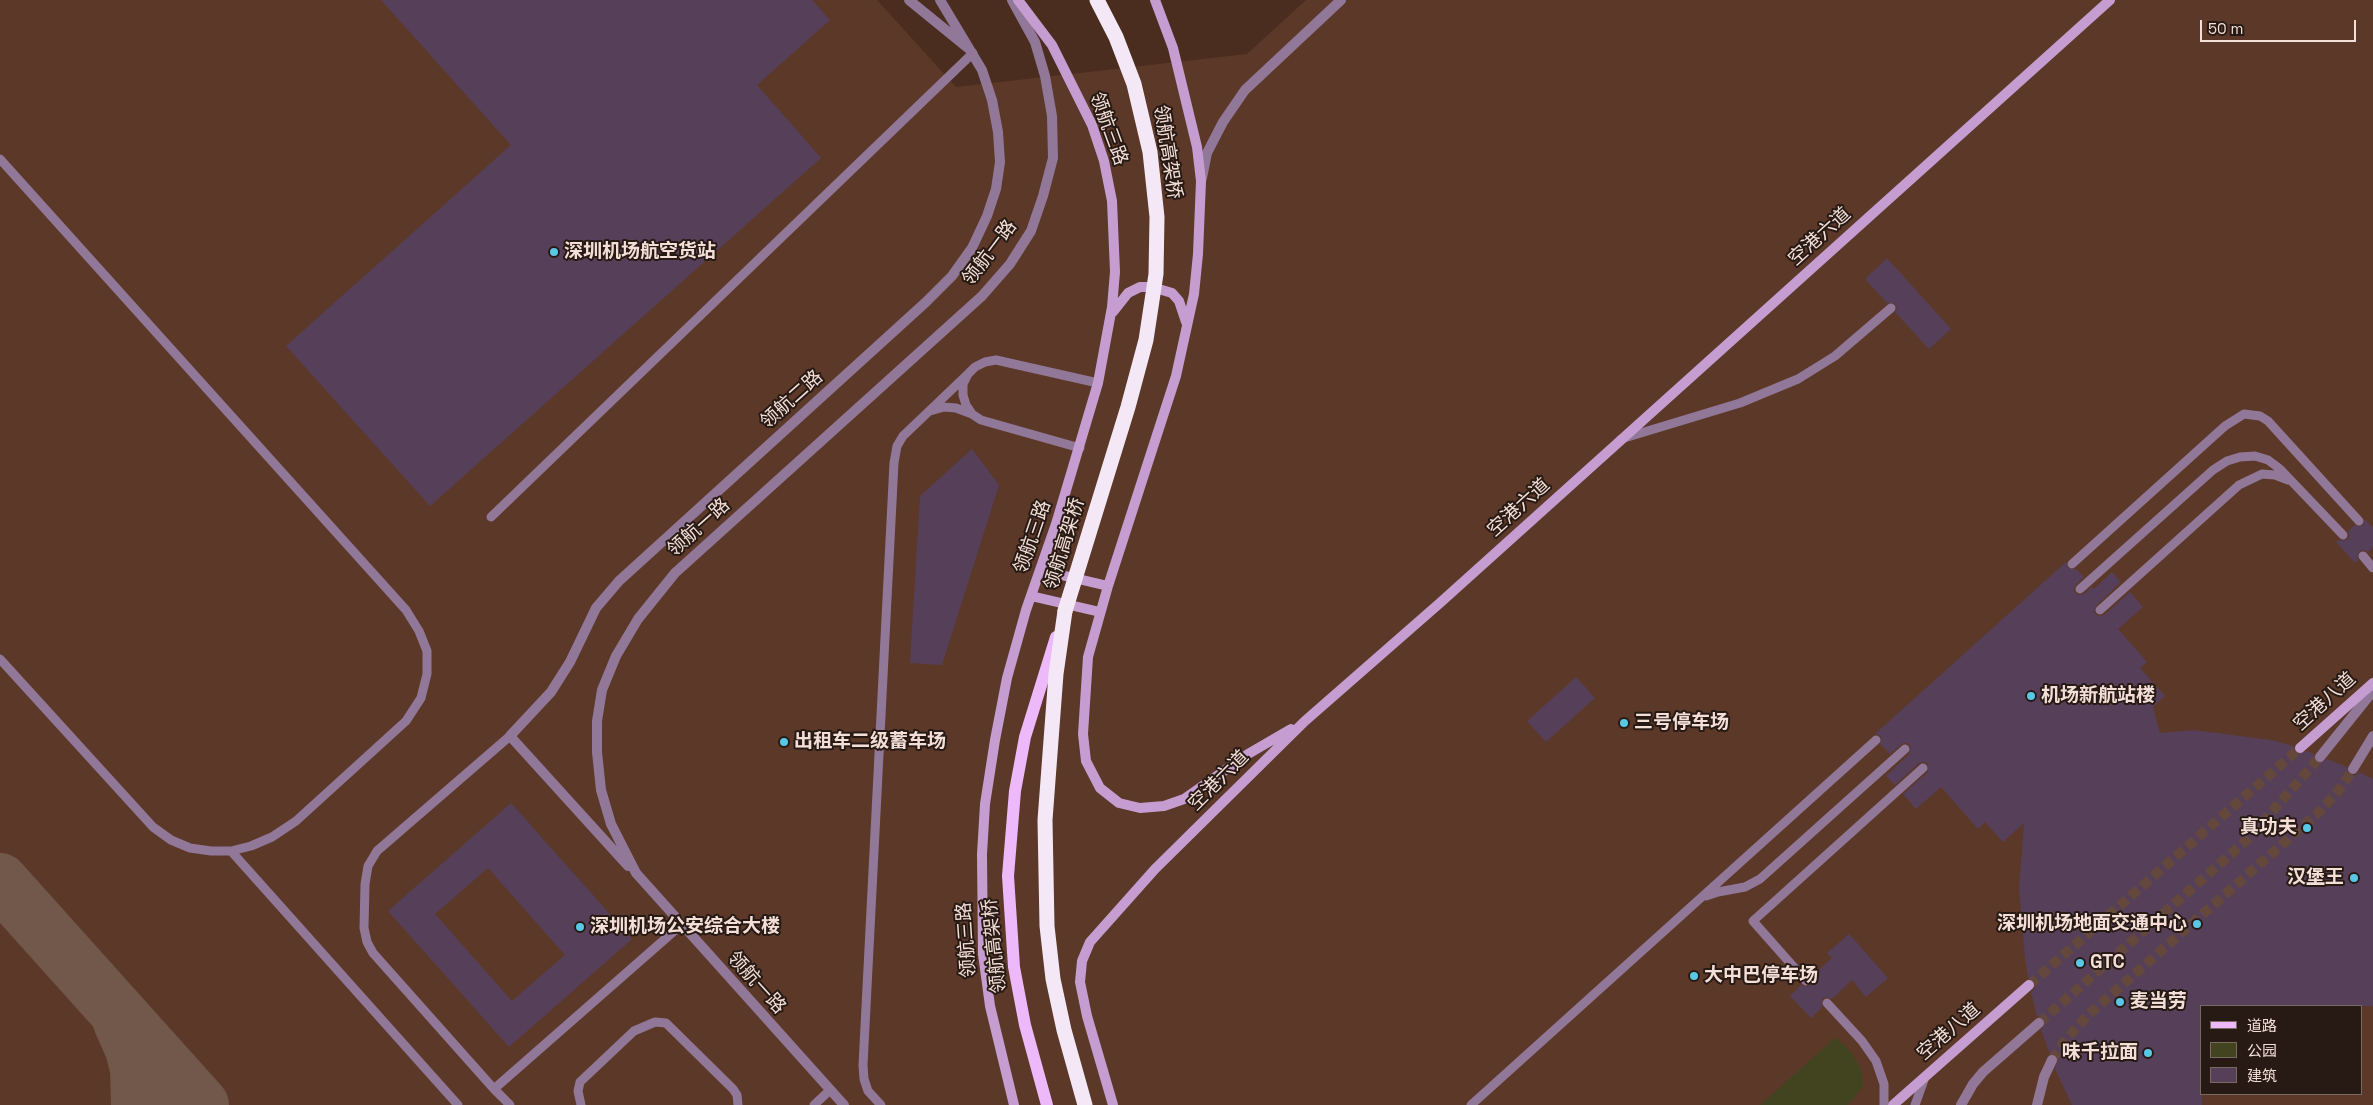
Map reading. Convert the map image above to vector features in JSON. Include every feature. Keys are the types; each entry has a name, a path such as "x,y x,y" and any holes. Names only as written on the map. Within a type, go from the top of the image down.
{"highway":[{"name":"领航高架桥","path":"1065,611 1131,398 1146,340 1156,274 1157,217 1150,152 1134,84 1116,36 1097,0"},
{"path":"1065,611 1056,674 1047,780 1045,820 1046,917 1055,988 1064,1030 1085,1105"}],"main road":[{"name":"领航高架桥","path":"1047,1105 1025,1025 1014,967 1008,876 1015,791 1025,737 1065,611"}],"street":[{"name":"领航二路","path":"909,0 973,52"},
{"name":"领航二路","path":"510,736 550,692 570,662 596,608 619,581 926,302 952,276 972,248 993,198 1000,162 998,132 992,100 982,70 973,52 940,0"},
{"name":"领航一路","path":"844,1105 636,874 611,824 601,790 597,752 597,721 606,682 616,656 638,619 675,573 982,296 1010,264 1031,231 1044,196 1053,158 1052,116 1045,76 1035,42 1012,0"},
{"name":"领航三路","path":"1014,1105 1003,1068 989,997 983,954 982,854 985,804 995,740 1008,678 1031,596 1080,448 1098,383 1110,316 1115,272 1115,234 1112,201 1104,161 1092,125 1052,45 1018,0"},
{"path":"1155,0 1173,48 1186,98 1201,181"},
{"path":"1305,721 1248,754 1184,799 1164,806 1140,808 1119,803 1100,788 1086,761 1083,734 1088,657 1108,586 1176,376 1188,328 1198,254 1201,181 1207,153 1223,122 1245,90 1341,0"},
{"name":"空港六道","path":"1113,1105 1087,1016 1080,982 1082,961 1090,942 1155,869 1305,721 1621,440 2110,0"},
{"path":"1110,316 1128,293 1140,287 1152,287 1172,293 1180,301 1185,312 1188,328"},
{"path":"1040,570 1108,586"},
{"path":"1031,596 1100,612"},
{"name":"空港八道","path":"2300,748 2373,682"},
{"path":"2320,757 2373,691"},
{"path":"510,736 601,838 636,874"},
{"path":"2353,769 2373,736"},
{"name":"空港八道","path":"1893,1105 2029,984"},
{"path":"1961,1105 1973,1084 1983,1072 2039,1023"},
{"path":"2037,1105 2044,1077 2052,1060"}],"lane":[{"path":"491,517 973,52"},
{"path":"0,159 406,610 419,631 427,651 428,674 421,698 406,721 296,821 251,846 231,851 190,848 171,840 153,827 0,659"},
{"path":"1621,440 1740,403 1798,379 1835,356 1891,308"},
{"path":"882,1105 868,1091 864,1079 863,1065 894,463 897,446 903,436 980,364 996,360 1098,383"},
{"path":"968,374 964,384 963,395 966,405 972,414"},
{"path":"930,411 944,407 956,408 972,414 981,420 1080,448"},
{"path":"2072,564 2225,426 2244,414 2260,416 2268,421 2360,521"},
{"path":"2080,589 2213,470 2226,461 2240,457 2255,456 2268,460 2297,485 2343,535"},
{"path":"2100,610 2239,485 2262,474 2284,478 2297,485"},
{"path":"2363,556 2373,568"},
{"path":"510,736 377,851 368,866 365,884 364,928 366,942 373,953 510,1105"},
{"path":"1471,1105 1876,740"},
{"path":"1699,900 1718,892 1745,887 1760,879 1905,749"},
{"path":"1806,981 1753,921 1923,768"},
{"path":"231,851 458,1105"},
{"path":"494,1089 681,925"},
{"path":"1827,1003 1862,1041 1876,1062 1884,1084 1884,1105"},
{"path":"581,1105 578,1091 580,1082 634,1032 655,1022 666,1023 733,1089 738,1095 738,1105"},
{"path":"1915,1105 1925,1076"},
{"path":"814,1105 830,1090"}],"shaded area":[{"path":"0,0 877,0 956,87 1247,54 1306,0 2373,0 2373,1105 0,1105"}],"green space":[{"path":"1836,1037 1852,1053 1861,1069 1863,1085 1853,1100 1847,1105 1760,1105"}],"building":[{"name":"深圳机场航空货站","path":"381,0 812,0 830,20 757,85 821,158 430,506 286,346 511,145"},
{"path":"1887,258 1951,329 1929,349 1895,312 1897,307 1895,304 1887,303 1865,279"},
{"path":"972,449 999,485 942,665 910,663 920,496"},
{"path":"2365,519 2373,528 2373,547 2368,552 2362,550 2359,552 2358,560 2355,563 2336,542 2347,540 2349,536 2348,531 2355,525 2363,526"},
{"name":"深圳机场地面交通中心","path":"2066,562 2068,568 2076,569 2084,577 2074,587 2074,591 2078,595 2084,594 2092,587 2094,589 2112,572 2121,582 2096,606 2094,612 2098,616 2104,615 2130,592 2143,607 2118,629 2147,662 2140,668 2165,696 2153,707 2160,733 2193,730 2271,740 2293,746 2297,754 2307,751 2314,754 2314,760 2318,764 2327,759 2347,767 2350,775 2356,775 2359,772 2373,779 2373,1006 2200,1005 2200,1095 2202,1095 2202,1105 2072,1105 2055,1069 2058,1057 2050,1054 2041,1030 2046,1021 2042,1017 2037,1016 2031,992 2035,988 2036,983 2028,978 2019,888 2024,823 2003,842 1985,822 1978,829 1941,787 1916,809 1903,794 1928,772 1928,764 1924,762 1919,763 1895,785 1886,776 1909,754 1911,747 1907,743 1903,743 1890,754 1880,744 1881,736 1875,734"},
{"path":"1576,677 1595,698 1546,742 1527,721"},
{"name":"深圳机场公安综合大楼","path":"511,803 632,939 509,1047 388,911","holes":["488,868 565,955 512,1001 435,914"]},
{"path":"1849,934 1888,978 1866,997 1852,980 1832,999 1826,997 1822,999 1822,1007 1811,1018 1790,996 1801,985 1807,987 1810,985 1811,977 1832,958 1827,953"}],"taxiway":[{"path":"0,881 201,1105"},
{"path":"121,1022 133,1049 138,1069 139,1105"}],"tunnel":[{"path":"2029,985 2300,748"},
{"path":"2039,1023 2248,839 2320,757"},
{"path":"2052,1060 2063,1043 2088,1015 2320,811 2340,789 2353,769"}],"place":[{"name":"深圳机场航空货站","path":"554,252"},
{"name":"机场新航站楼","path":"2031,696"},
{"name":"三号停车场","path":"1624,723"},
{"name":"出租车二级蓄车场","path":"784,742"},
{"name":"真功夫","path":"2307,828"},
{"name":"汉堡王","path":"2354,878"},
{"name":"深圳机场地面交通中心","path":"2197,924"},
{"name":"深圳机场公安综合大楼","path":"580,927"},
{"name":"GTC","path":"2080,963"},
{"name":"大中巴停车场","path":"1694,976"},
{"name":"麦当劳","path":"2120,1002"},
{"name":"味千拉面","path":"2148,1053"}]}
